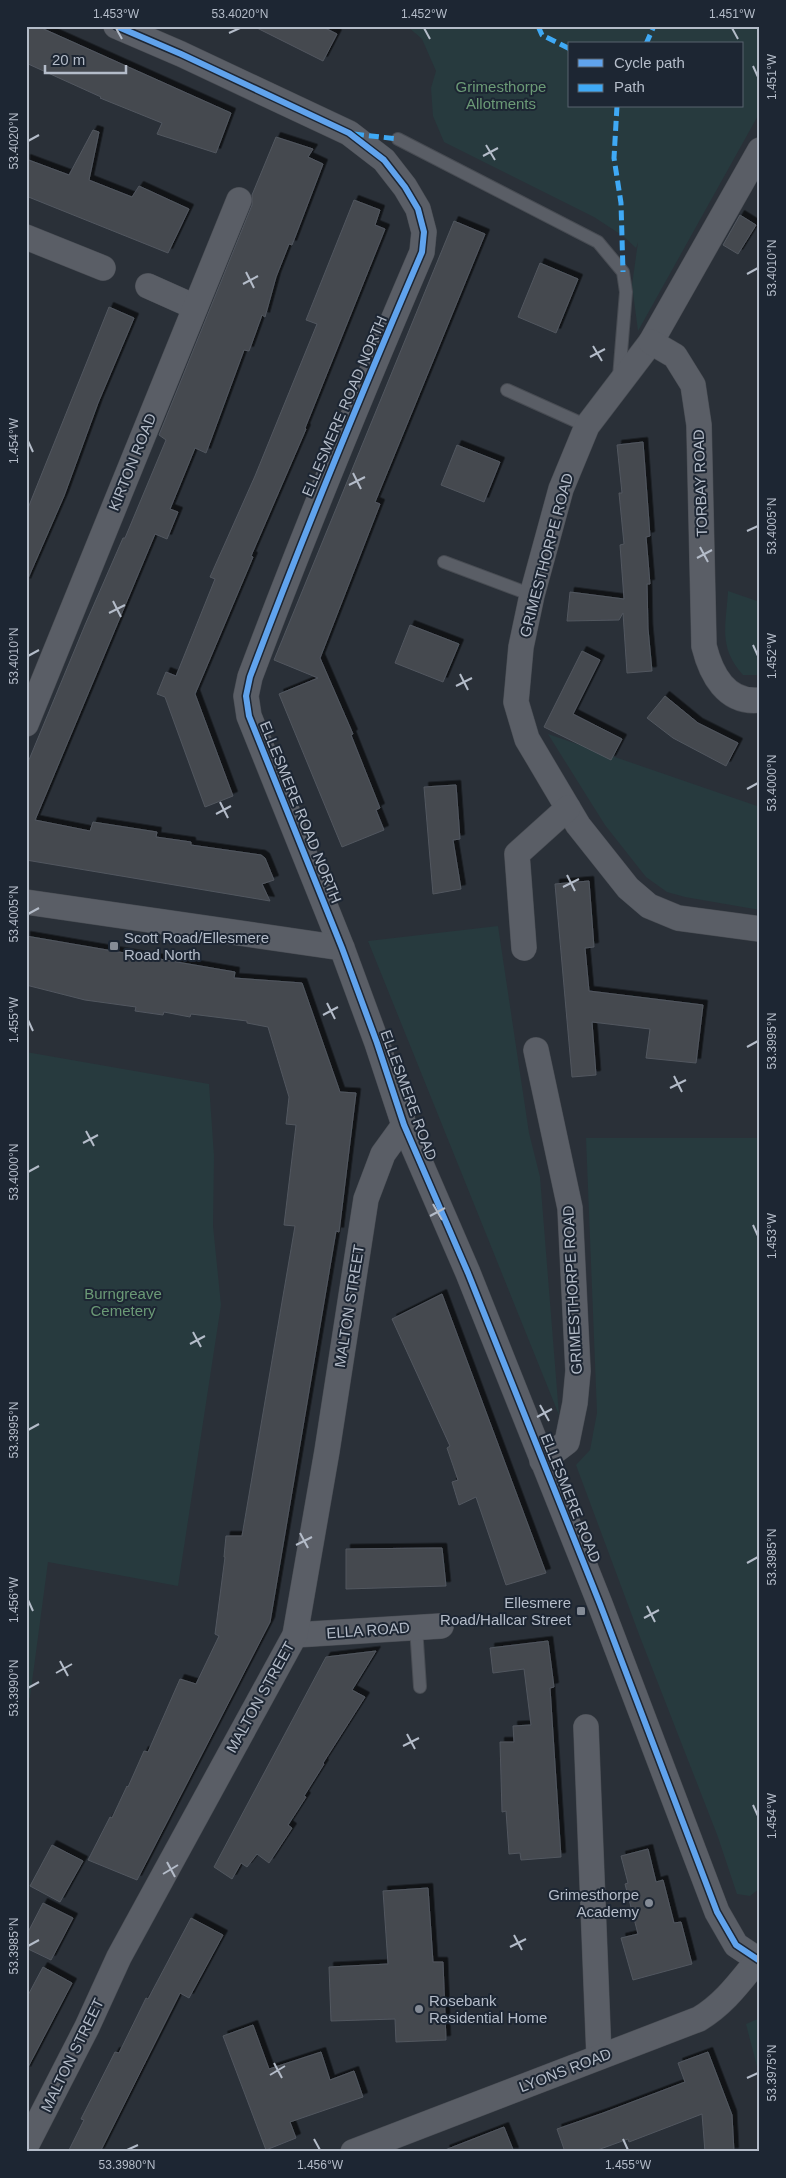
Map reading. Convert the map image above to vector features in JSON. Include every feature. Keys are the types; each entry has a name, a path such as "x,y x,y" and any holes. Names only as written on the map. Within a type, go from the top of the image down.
{"street":[{"name":"ELLESMERE ROAD NORTH","path":"116,26 181,54 349,133 384,160 400,181 418,209 424,232 422,252 349,423 293,562 250,677 246,696 249,716 342,948"},
{"name":"GRIMESTHORPE ROAD","path":"760,150 651,342 587,426 561,489 532,595 521,647 516,702 527,739 578,825 628,888 649,906 678,918 760,929"},
{"name":"KIRTON ROAD","path":"26,724 239,200"},
{"path":"26,237 103,268"},
{"path":"148,286 195,306"},
{"name":"TORBAY ROAD","path":"651,342 675,356 693,385 699,425 704,646 709,666 727,690 740,699 760,700"},
{"path":"524,948 517,854 568,808"},
{"path":"26,902 342,948"},
{"name":"ELLESMERE ROAD","path":"342,948 377,1043 404,1125 468,1273 604,1613 717,1912 736,1945 759,1961"},
{"name":"GRIMESTHORPE ROAD","path":"536,1050 570,1208 578,1371 575,1403 567,1442 542,1461"},
{"name":"MALTON STREET","path":"26,2146 87,2027 124,1949 295,1635 327,1451 366,1199 383,1154 404,1125"},
{"name":"ELLA ROAD","path":"295,1635 441,1626"},
{"path":"586,1727 599,2057"},
{"name":"LYONS ROAD","path":"353,2152 402,2143 599,2057 699,2020 715,2010 759,1961"}],"lane":[{"path":"398,139 598,242 624,272 626,292 619,384"},
{"path":"507,390 587,426"},
{"path":"444,562 532,595"},
{"path":"416,1627 420,1688"}],"green space":[{"name":"Grimesthorpe Allotments","path":"407,26 760,26 760,112 638,331 632,285 638,242 636,248 623,236 594,217 444,142 433,116 431,88 436,71 422,39"},
{"path":"728,591 760,602 760,675 743,675 730,655 725,636"},
{"path":"548,734 760,807 760,910 667,892 646,877 605,825"},
{"path":"498,926 529,1133 540,1177 559,1415 368,941"},
{"name":"Burngreave Cemetery","path":"26,1052 209,1084 214,1156 213,1226 221,1305 178,1586 48,1562 30,1697 26,1705"},
{"path":"586,1138 760,1138 760,1888 750,1896 737,1894 718,1837 640,1637 576,1465 590,1450 597,1413"},
{"path":"760,2018 760,2074 759,2074 746,2024"}],"building":[{"path":"26,26 37,26 231,113 216,153 157,134 162,123 100,98 26,63"},
{"path":"253,26 321,26 337,34 323,61"},
{"path":"93,130 99,132 89,180 132,197 139,186 189,209 168,253 26,196 26,159 69,175"},
{"path":"276,137 313,149 308,157 323,164 292,245 289,244 276,277 265,317 262,315 249,351 244,350 206,453 195,448 170,509 178,512 167,539 155,534 35,820 90,831 93,822 157,832 156,837 191,842 191,845 261,855 265,858 274,880 262,884 270,901 26,860 26,767 85,625 123,538 125,538 166,440 159,435 252,205 252,195"},
{"path":"354,200 380,210 375,225 385,229 306,429 251,556 253,557 195,694 233,796 205,807 165,697 157,694 166,672 176,676 215,579 210,577 255,476 317,324 306,320"},
{"path":"740,215 756,225 738,254 723,245"},
{"path":"454,221 485,234 375,502 380,504 320,658 353,734 351,735 380,808 376,810 384,830 342,847 279,694 318,678 274,660"},
{"path":"540,263 578,279 556,333 518,317"},
{"path":"109,307 134,318 98,403 64,496 26,583 26,513"},
{"path":"643,442 650,536 646,537 650,584 647,584 648,629 652,671 627,673 623,613 619,620 567,621 570,592 624,599 620,545 624,544 619,493 622,493 617,445"},
{"path":"457,445 500,462 484,502 441,485"},
{"path":"410,625 459,644 443,682 395,663"},
{"path":"582,651 600,660 573,714 622,739 611,760 544,727"},
{"path":"665,696 698,723 738,743 726,766 673,738 647,718"},
{"path":"456,785 460,839 453,840 461,889 433,894 424,787"},
{"path":"589,881 594,947 585,948 589,991 703,1005 696,1063 646,1058 650,1029 592,1022 596,1075 572,1077 555,884"},
{"path":"26,936 235,972 234,978 302,983 340,1092 356,1093 339,1232 336,1231 270,1622 137,1880 88,1860 128,1787 144,1751 148,1752 180,1679 196,1684 219,1636 215,1634 226,1536 242,1536 295,1226 284,1225 296,1125 286,1124 289,1097 268,1027 247,1023 247,1021 191,1014 190,1017 164,1012 163,1015 135,1011 136,1007 85,1000 26,985"},
{"path":"442,1294 546,1573 506,1585 476,1497 459,1505 452,1482 458,1480 447,1448 450,1446 392,1319"},
{"path":"442,1548 446,1586 346,1589 346,1549"},
{"path":"548,1641 554,1687 550,1688 561,1857 521,1860 520,1853 509,1854 506,1811 502,1812 500,1742 514,1742 513,1726 531,1725 524,1669 493,1673 490,1648"},
{"path":"376,1651 352,1690 365,1697 323,1763 304,1796 306,1797 288,1825 292,1828 269,1863 257,1854 247,1867 241,1863 232,1879 214,1867 326,1657"},
{"path":"52,1845 83,1861 60,1902 30,1886"},
{"name":"Grimesthorpe Academy","path":"648,1849 656,1882 663,1880 674,1923 681,1922 692,1964 633,1980 621,1938 638,1934 625,1884 628,1883 621,1856"},
{"name":"Rosebank Residential Home","path":"428,1888 433,1962 443,1962 446,2040 396,2042 395,2019 331,2021 329,1967 388,1964 383,1891"},
{"path":"43,1903 73,1918 51,1960 26,1948 26,1936"},
{"path":"191,1918 223,1935 189,1998 180,1993 100,2152 68,2152 84,2120 81,2119 115,2052 119,2053 146,1998 148,1999"},
{"path":"43,1967 72,1983 26,2071 26,1999"},
{"path":"253,2025 269,2069 321,2052 330,2080 354,2071 363,2097 290,2122 296,2138 266,2150 223,2036"},
{"path":"708,2052 732,2115 734,2152 705,2152 702,2114 629,2142 628,2139 592,2152 565,2152 557,2129 685,2082 678,2063"},
{"path":"504,2127 514,2152 446,2152 445,2150"}],"marked path":[{"path":"538,26 542,35 568,48"},
{"path":"647,42 654,26"},
{"path":"617,108 614,158 621,203 623,272"},
{"path":"354,134 398,139"}],"cycle path":[{"path":"116,26 181,54 349,133 384,160 405,187 418,209 424,232 422,252 334,463 250,677 246,696 249,716 342,948 377,1043 404,1125 468,1273 600,1604 717,1912 736,1945 760,1961"}],"place":[{"name":"Scott Road/Ellesmere Road North","path":"114,946"},
{"name":"Ellesmere Road/Hallcar Street","path":"581,1611"},
{"name":"Grimesthorpe Academy","path":"649,1903"},
{"name":"Rosebank Residential Home","path":"419,2009"}]}
